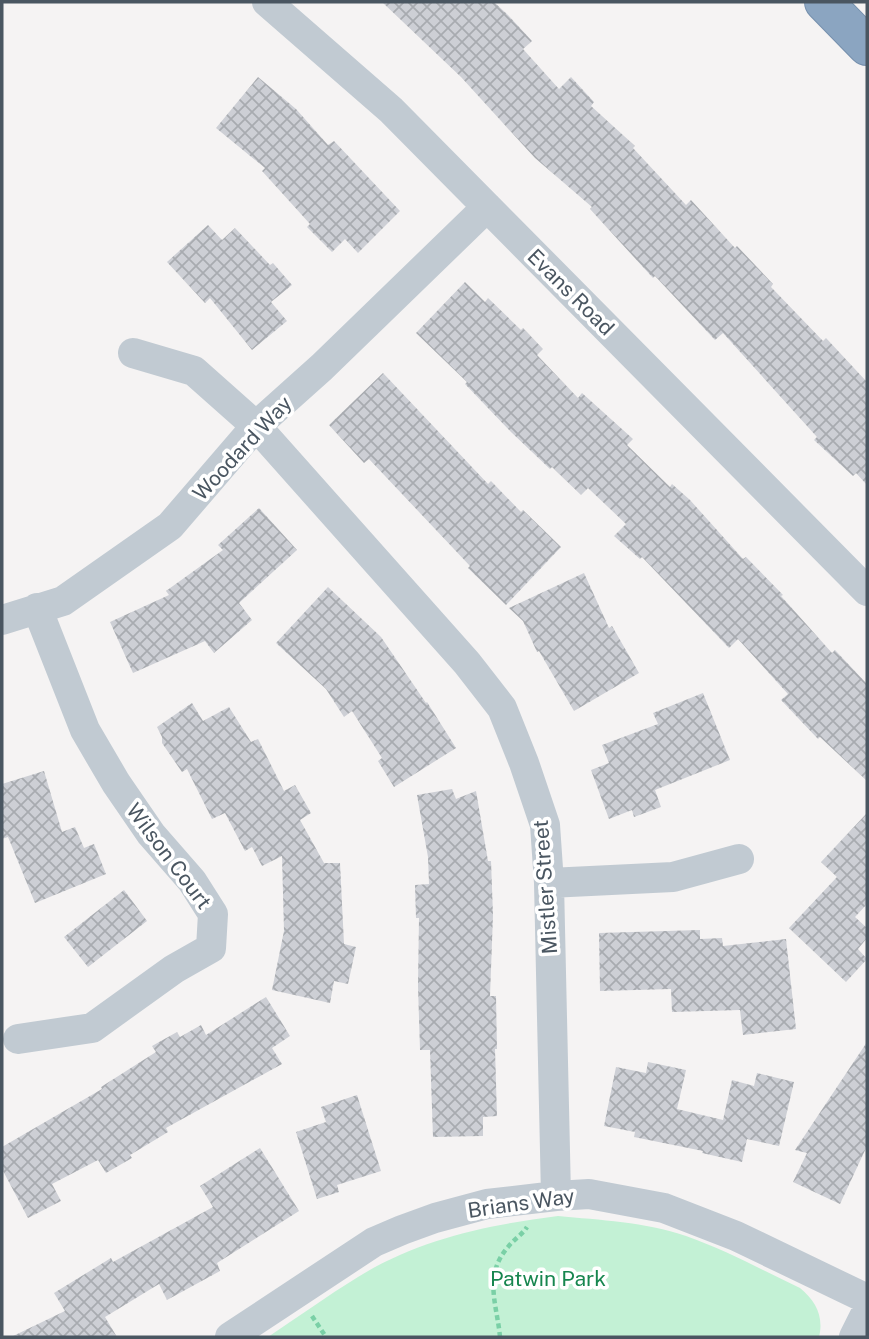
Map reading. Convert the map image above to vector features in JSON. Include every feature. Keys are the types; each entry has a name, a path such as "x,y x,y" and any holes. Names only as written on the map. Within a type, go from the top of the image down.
{"highway":[{"path":"824,2 867,46"}],"street":[{"name":"Evans Road","path":"267,2 296,24 391,110 867,591"},
{"name":"Woodard Way","path":"2,620 63,601 170,526 256,426 322,367 486,207"},
{"name":"Mistler Street","path":"133,353 194,371 256,426 467,663 502,708 545,825 549,883 556,1196"},
{"name":"Wilson Court","path":"18,1039 92,1028 174,969 211,948 213,914 192,881 151,834 91,740 37,608"},
{"path":"549,883 673,877 739,859"},
{"name":"Brians Way","path":"230,1337 374,1242 402,1230 435,1217 487,1204 589,1194 664,1208 736,1236 867,1299"},
{"path":"854,1337 867,1311"}],"path":[{"path":"500,1337 492,1284 494,1274 508,1245 523,1233 528,1224"},
{"path":"310,1312 326,1337"}],"green space":[{"name":"Patwin Park","path":"558,1216 655,1228 686,1236 730,1254 806,1293 819,1316 819,1337 268,1337 358,1277 405,1253 429,1243 480,1229"}],"building":[{"path":"382,2 494,2 532,41 523,49 559,89 571,77 594,102 591,106 635,146 633,148 686,205 691,200 773,284 771,287 823,341 826,338 867,382 867,485 856,473 853,476 814,440 817,437 723,333 715,340 655,276 653,278 590,209 592,207 535,158 461,77"},
{"path":"258,77 296,109 328,145 334,141 400,211 358,253 345,239 332,252 307,227 310,224 262,171 265,168 216,128"},
{"path":"208,225 222,240 235,228 270,265 273,263 292,285 271,302 287,321 252,350 210,298 205,303 167,262"},
{"path":"465,282 485,302 488,298 521,330 523,328 543,349 537,355 578,398 582,393 633,439 627,445 670,487 672,484 690,500 743,559 746,557 783,595 781,596 832,653 835,650 867,684 867,781 820,737 818,739 781,700 788,694 738,639 729,648 642,557 640,559 614,536 626,524 588,488 581,495 552,467 550,469 416,333"},
{"path":"383,373 488,484 491,481 561,547 506,605 468,568 470,566 369,459 364,463 329,425"},
{"path":"259,508 297,550 239,603 252,620 214,653 205,641 133,673 110,622 169,595 166,591 223,550 218,545"},
{"path":"584,573 609,628 612,626 639,673 574,711 539,651 537,652 523,621 509,608"},
{"path":"328,587 381,637 456,748 394,787 378,761 382,758 352,711 344,717 326,689 276,643"},
{"path":"703,693 730,760 655,790 661,807 634,817 632,810 609,819 591,770 609,763 602,745 658,724 653,713"},
{"path":"192,703 203,721 229,707 251,742 258,739 284,791 295,785 311,813 300,820 324,863 340,863 344,944 356,947 348,984 334,981 330,1003 272,990 284,931 282,856 262,866 252,847 245,851 225,813 212,819 187,769 182,772 162,743 157,727"},
{"path":"44,771 62,832 75,827 84,848 94,844 106,874 35,903 8,837 2,839 2,784"},
{"path":"452,789 456,799 476,791 488,861 491,861 493,915 490,996 496,996 497,1116 483,1117 483,1136 433,1137 430,1050 420,1050 419,918 416,918 415,885 429,884 428,857 417,795"},
{"path":"867,813 867,904 855,917 867,928 867,938 858,949 867,959 846,982 789,928 837,877 821,862"},
{"path":"124,890 147,921 88,967 64,937"},
{"path":"700,930 700,939 722,938 723,946 786,939 796,1029 743,1035 740,1010 672,1012 671,989 600,991 599,933"},
{"path":"266,997 290,1036 272,1048 282,1064 166,1128 168,1132 106,1173 98,1160 52,1184 61,1201 28,1218 2,1169 2,1147 102,1089 101,1087 156,1052 152,1046 177,1032 180,1037 201,1025 206,1035"},
{"path":"867,1042 867,1146 840,1204 793,1182 807,1153 795,1150"},
{"path":"648,1062 686,1070 677,1109 723,1120 732,1080 754,1086 757,1073 794,1082 779,1146 747,1139 742,1162 634,1137 635,1132 604,1126 616,1067 646,1073"},
{"path":"357,1095 381,1171 337,1185 339,1192 317,1199 296,1132 326,1122 321,1107"},
{"path":"260,1148 299,1211 217,1263 220,1271 167,1300 159,1284 105,1317 117,1337 11,1337 65,1311 54,1293 111,1258 113,1262 213,1207 200,1186"}]}
